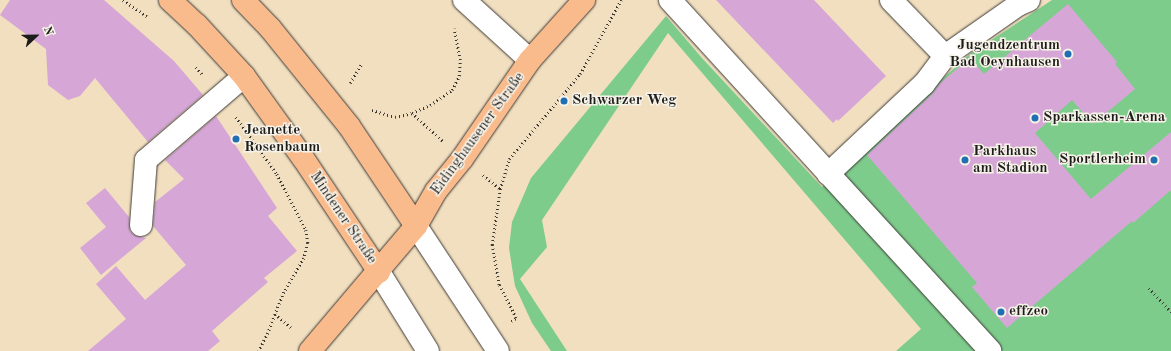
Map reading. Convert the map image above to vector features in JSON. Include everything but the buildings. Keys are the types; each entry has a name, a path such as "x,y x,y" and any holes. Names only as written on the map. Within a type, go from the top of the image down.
{"main road":[{"name":"Mindener Straße","path":"170,0 197,26 244,76 303,158 379,272"},
{"path":"243,0 270,28 349,126 416,226"},
{"name":"Eidinghausener Straße","path":"310,351 379,272 416,226 436,190 462,158 530,60 584,0"}],"street":[{"path":"464,0 530,60"},
{"path":"670,0 990,351"},
{"path":"891,0 945,56"},
{"path":"828,174 924,84 945,56 1018,5 1029,0"},
{"path":"140,225 146,160 244,76"},
{"path":"416,226 493,343"},
{"name":"Mindener Straße","path":"379,272 428,351"}],"path":[{"path":"493,343 516,318 499,285 492,246 500,189 509,159 580,74 621,0"},
{"path":"412,113 430,105 452,90 459,76 460,60 454,28"},
{"path":"347,88 362,63"},
{"path":"259,351 268,333 284,292 304,258 308,243 306,230 277,174"},
{"path":"1149,288 1171,312"}],"green space":[{"name":"Sparkassen-Arena","path":"1052,0 1171,0 1171,351 896,351 921,329 668,33 542,220 547,247 520,279 567,351 551,351 532,323 515,286 509,248 512,222 531,178 666,16 702,58 822,187 970,54"}],"place":[{"name":"Jugendzentrum Bad Oeynhausen","path":"1068,54"},
{"name":"Schwarzer Weg","path":"564,101"},
{"name":"Sparkassen-Arena","path":"1035,118"},
{"name":"Jeanette Rosenbaum","path":"236,139"},
{"name":"Parkhaus am Stadion","path":"965,160"},
{"name":"Sportlerheim","path":"1154,160"},
{"name":"effzeo","path":"1001,312"}]}
